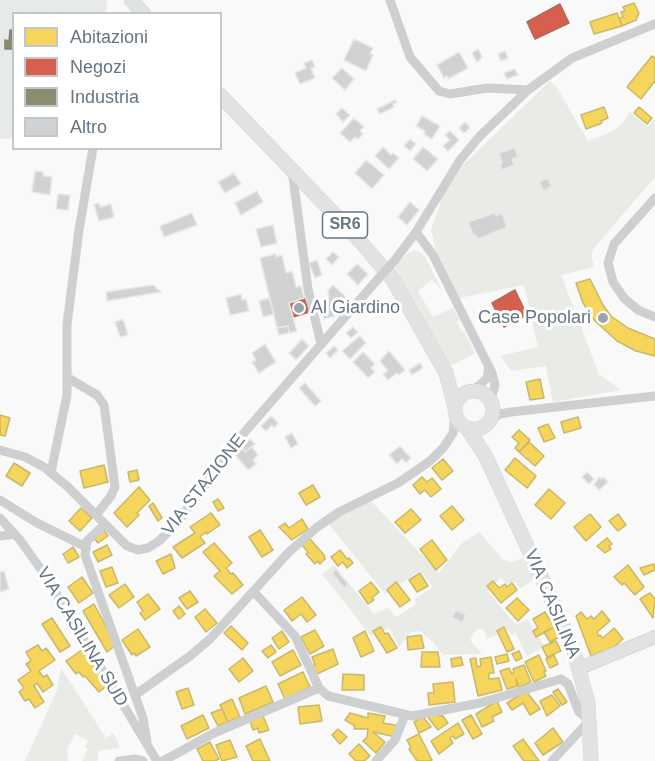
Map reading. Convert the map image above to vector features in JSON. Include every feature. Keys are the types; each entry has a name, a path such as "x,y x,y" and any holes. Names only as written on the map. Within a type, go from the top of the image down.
{"main road":[{"path":"131,0 142,12"},
{"name":"SR6","path":"222,97 354,235 388,274 406,300 446,372 459,386 471,391"},
{"name":"SR6","path":"446,372 455,411"},
{"path":"471,391 486,394 492,401 494,408 490,421 478,429 461,429 455,411 460,397 471,391"},
{"name":"VIA CASILINA","path":"490,421 483,441 486,455 556,609 579,668 590,720 591,761"},
{"name":"VIA CASILINA","path":"461,429 486,455"}],"street":[{"path":"390,0 410,57 439,91 453,94 487,88 528,90"},
{"name":"VIA STAZIONE","path":"0,450 30,459 51,472 134,550 146,549 159,541 176,524 250,425 395,260 416,231 460,160 485,132 528,90 572,58 655,24"},
{"path":"51,472 66,400 67,324 79,230 93,150"},
{"path":"292,170 308,289 321,344"},
{"path":"655,198 614,244 608,263 613,282 624,298 638,310 655,317"},
{"path":"416,231 433,255 489,366 495,385 492,401 500,408 511,412"},
{"path":"471,391 487,378 489,366"},
{"path":"68,378 97,394 104,405 115,483 111,496 96,515"},
{"path":"490,421 500,414 511,412 655,396"},
{"path":"135,695 204,645 292,549 316,528 339,512 392,486 420,469 461,429"},
{"path":"0,500 37,523 84,546"},
{"name":"VIA CASILINA SUD","path":"0,518 15,534 45,575 157,761"},
{"path":"105,524 90,537 84,546 87,561 145,721 146,744"},
{"path":"0,536 15,534"},
{"path":"254,592 295,636 318,688 328,696 417,716 480,703 561,679 568,684 579,712 590,720 552,761"},
{"path":"579,668 655,636"},
{"path":"163,761 214,733 318,688"},
{"path":"376,761 397,737 405,715"},
{"path":"119,761 143,761"}],"shaded area":[{"path":"0,0 107,0 106,12 12,12 12,138 0,139"},
{"path":"550,81 556,86 588,141 613,131 622,124 630,112 648,127 655,118 655,177 595,247 591,255 594,267 561,275 599,374 621,390 553,402 546,366 511,371 500,356 538,347 524,285 459,298 436,250 431,230 443,195 462,166"},
{"path":"415,250 424,255 442,290 432,280 418,291 433,317 453,308 460,320 457,322 475,353 449,367 391,271 408,253"},
{"path":"371,501 439,573 461,544 479,532 503,560 513,562 526,556 536,576 533,580 520,589 515,581 508,585 501,578 487,591 516,625 527,619 545,646 527,656 515,632 512,636 508,630 504,631 487,639 484,630 479,629 470,640 482,654 443,655 420,631 411,632 399,647 389,628 371,636 322,574 334,565 374,614 388,608 396,617 417,604 414,599 433,587 420,571 385,594 328,523 345,512"},
{"path":"61,668 106,738 114,733 120,748 98,751 96,761 82,761 88,749 85,747 88,741 76,734 67,749 68,761 25,761 57,690"}],"building: Abitazioni":[{"path":"634,3 639,13 636,20 622,26 619,18 623,17 621,12 625,11 623,7"},
{"path":"617,13 622,26 594,34 590,22"},
{"path":"652,56 655,58 655,81 641,99 627,87"},
{"path":"604,107 608,118 586,129 581,115"},
{"path":"639,107 652,118 647,124 634,113"},
{"name":"Case Popolari","path":"590,279 611,316 628,328 655,339 655,356 636,351 617,341 594,320 583,303 576,283"},
{"path":"540,379 544,398 530,400 526,382"},
{"path":"0,415 10,418 5,436 0,435"},
{"path":"578,417 581,428 564,433 561,422"},
{"path":"548,424 555,438 544,442 538,428"},
{"path":"519,430 530,440 519,452 515,448 519,443 512,437"},
{"path":"529,442 544,456 535,466 519,452"},
{"path":"515,458 536,476 527,488 505,470"},
{"path":"443,459 453,471 442,480 432,468"},
{"path":"14,463 30,473 22,486 6,476"},
{"path":"104,465 108,482 84,488 80,471"},
{"path":"137,470 139,480 130,482 128,472"},
{"path":"422,477 427,482 432,478 441,489 431,497 425,490 420,494 413,485"},
{"path":"313,485 320,497 306,505 299,493"},
{"path":"139,487 150,500 127,527 114,513"},
{"path":"549,489 565,503 551,519 535,505"},
{"path":"218,499 224,508 218,511 213,502"},
{"path":"153,503 162,518 158,521 149,506"},
{"path":"452,506 464,520 452,530 440,516"},
{"path":"81,508 92,518 80,531 69,521"},
{"path":"411,509 421,520 405,533 395,522"},
{"path":"211,513 220,525 200,537 205,543 182,558 173,547 195,533 190,527"},
{"path":"590,514 601,527 586,541 574,527"},
{"path":"618,514 626,525 618,531 609,521"},
{"path":"302,519 308,529 292,540 279,527 285,523 289,528"},
{"path":"102,528 108,536 98,543 92,536"},
{"path":"260,530 273,550 262,557 249,537"},
{"path":"607,538 612,544 609,546 611,549 605,553 597,546"},
{"path":"310,539 324,555 325,559 320,564 318,561 315,564 302,545"},
{"path":"432,540 447,560 436,570 420,549"},
{"path":"214,543 232,563 226,568 243,585 232,594 214,576 220,571 203,552"},
{"path":"107,545 112,555 98,562 93,552"},
{"path":"73,547 79,557 68,563 63,554"},
{"path":"340,550 353,563 347,568 343,562 338,566 331,557"},
{"path":"171,554 175,568 163,574 156,561"},
{"path":"654,564 655,570 644,575 640,568"},
{"path":"628,565 644,587 635,595 624,583 622,585 614,577"},
{"path":"112,567 118,583 106,587 100,571"},
{"path":"420,573 428,586 417,592 409,580"},
{"path":"82,577 93,593 79,603 68,587"},
{"path":"493,581 499,588 505,584 507,587 512,583 517,590 501,603 487,586"},
{"path":"371,582 379,592 368,604 359,591"},
{"path":"396,582 410,600 400,607 387,590"},
{"path":"125,584 134,597 119,608 109,595"},
{"path":"190,591 198,602 187,609 179,598"},
{"path":"650,593 655,599 653,618 640,599"},
{"path":"148,594 160,609 145,620 140,613 143,611 137,602"},
{"path":"302,597 316,615 307,622 301,614 292,621 284,610"},
{"path":"517,598 529,610 518,621 506,608"},
{"path":"94,604 116,645 107,652 83,611"},
{"path":"179,606 185,614 179,619 173,611"},
{"path":"205,609 217,623 206,632 195,617"},
{"path":"602,611 610,621 597,632 598,636 603,638 614,628 623,639 614,647 591,656 576,616 581,612 587,619 591,616 594,619"},
{"path":"545,612 554,627 536,637 533,631 538,628 533,619"},
{"path":"52,618 70,646 60,652 42,624"},
{"path":"231,626 248,643 242,650 224,633"},
{"path":"381,627 385,634 388,633 397,648 387,653 373,631"},
{"path":"504,627 514,649 507,652 497,631"},
{"path":"554,627 559,637 550,642 544,632"},
{"path":"138,629 150,647 136,656 134,653 132,655 122,640"},
{"path":"315,630 324,646 310,654 301,637"},
{"path":"282,631 289,642 279,649 272,638"},
{"path":"365,631 374,651 361,657 353,638"},
{"path":"421,635 424,648 408,650 407,637"},
{"path":"556,641 561,651 547,657 542,647"},
{"path":"38,645 42,651 46,648 55,660 39,671 43,677 47,675 53,685 43,692 37,683 34,686 44,702 35,708 29,699 25,701 19,692 24,688 18,680 31,671 26,664 31,661 26,652"},
{"path":"271,645 276,652 268,658 262,651"},
{"path":"83,649 108,685 99,692 85,676 83,677 79,672 76,674 66,661"},
{"path":"333,649 338,664 315,675 312,657"},
{"path":"293,650 301,665 280,676 272,662"},
{"path":"519,651 522,658 516,661 512,654"},
{"path":"422,652 438,652 440,667 421,667"},
{"path":"507,654 509,661 497,664 495,657"},
{"path":"539,655 546,676 534,682 525,662"},
{"path":"554,655 558,664 550,668 546,659"},
{"path":"461,657 463,665 452,667 451,659"},
{"path":"491,657 494,673 489,673 489,679 499,678 502,690 478,696 470,659 476,658 477,667 481,666 480,659"},
{"path":"243,658 253,671 239,682 229,669"},
{"path":"524,665 531,682 519,687 516,679 517,686 507,689 500,671 509,668 512,674 513,669"},
{"path":"303,672 310,687 285,699 278,684"},
{"path":"343,674 364,675 364,690 342,690"},
{"path":"453,682 455,702 429,705 428,693 434,693 433,684"},
{"path":"266,686 273,702 245,714 239,698"},
{"path":"188,688 194,705 182,709 176,692"},
{"path":"558,689 567,702 562,705 553,692"},
{"path":"526,691 540,709 530,715 523,703 512,710 507,703"},
{"path":"552,695 560,706 547,716 540,701"},
{"path":"232,699 240,717 228,722 220,705"},
{"path":"497,701 502,712 492,717 494,721 482,727 476,714"},
{"path":"319,705 322,721 300,724 298,707"},
{"path":"222,709 228,722 218,726 211,713"},
{"path":"350,713 368,718 368,713 385,716 383,723 400,726 396,737 373,732 385,742 376,753 363,741 367,737 368,729 354,729 355,726 345,720"},
{"path":"203,715 209,728 187,739 181,726"},
{"path":"471,715 482,734 473,739 462,720"},
{"path":"263,716 269,730 259,733 258,728 253,730 250,721"},
{"path":"427,716 443,716 448,723 438,730"},
{"path":"423,717 431,727 419,733 414,722"},
{"path":"458,723 464,734 455,739 453,736 450,738 453,743 439,754 431,741"},
{"path":"553,728 563,742 543,755 535,743"},
{"path":"338,729 347,737 340,744 332,735"},
{"path":"419,734 432,760 430,761 417,761 409,749 411,748 407,740"},
{"path":"260,739 270,761 253,761 246,746"},
{"path":"523,739 539,761 524,761 513,746"},
{"path":"230,740 237,757 222,761 216,745"},
{"path":"210,742 219,759 203,761 197,749"},
{"path":"359,744 370,756 364,761 356,761 349,754"}],"building: Negozi":[{"path":"560,4 569,23 535,39 527,22"},
{"path":"515,290 527,315 504,327 492,303"},
{"name":"Al Giardino","path":"304,298 309,312 293,317 289,303"}],"building: Industria":[{"path":"10,30 12,30 12,49 5,49 5,40 9,41"}],"building: Altro":[{"path":"354,39 373,48 370,54 373,55 366,71 344,60"},
{"path":"478,49 482,57 477,62 472,53"},
{"path":"505,51 508,58 501,61 498,54"},
{"path":"459,52 468,68 448,79 447,76 444,78 437,65"},
{"path":"312,60 315,67 311,68 315,78 300,84 295,73 306,68 304,63"},
{"path":"342,68 354,79 345,90 332,78"},
{"path":"515,69 518,75 507,79 504,73"},
{"path":"395,100 397,102 393,104 394,107 380,114 377,109"},
{"path":"342,108 350,115 343,122 336,114"},
{"path":"422,116 440,126 432,139 416,126"},
{"path":"354,118 364,127 360,131 363,134 350,142 340,133"},
{"path":"465,122 470,128 464,133 459,128"},
{"path":"450,131 459,140 448,151 443,146 450,140 445,135"},
{"path":"410,139 416,144 410,151 404,146"},
{"path":"383,147 391,155 393,153 399,158 389,169 375,156"},
{"path":"423,147 438,159 427,171 413,159"},
{"path":"515,148 518,157 512,159 514,165 502,170 499,153"},
{"path":"366,160 384,175 372,189 355,173"},
{"path":"35,171 43,172 43,176 52,177 50,195 32,192"},
{"path":"234,173 241,184 225,193 218,182"},
{"path":"547,178 552,186 544,191 539,182"},
{"path":"257,191 263,202 241,215 235,203"},
{"path":"58,194 70,195 68,210 56,209"},
{"path":"410,202 419,210 407,225 398,217"},
{"path":"99,203 100,207 111,204 114,217 99,221 94,205"},
{"path":"192,213 197,225 164,237 160,226"},
{"path":"495,213 496,216 502,213 507,227 478,239 476,235 474,236 468,222"},
{"path":"273,225 277,243 261,247 256,229"},
{"path":"333,252 339,257 332,265 326,259"},
{"path":"276,254 276,257 282,255 286,273 292,271 296,287 301,286 304,298 289,303 297,331 289,333 288,326 277,328 260,258"},
{"path":"317,260 322,275 315,278 309,263"},
{"path":"357,264 368,274 358,285 347,274"},
{"path":"153,285 161,292 107,301 106,292"},
{"path":"333,285 350,301 338,315 324,319 318,301 329,297 328,291"},
{"path":"241,294 242,300 246,299 249,311 230,315 226,298"},
{"path":"269,298 274,314 263,317 259,301"},
{"path":"123,319 128,335 120,337 115,322"},
{"path":"288,326 289,333 279,335 277,328"},
{"path":"353,327 358,332 351,338 346,333"},
{"path":"360,336 366,343 350,359 342,351"},
{"path":"302,339 309,346 296,360 289,353"},
{"path":"265,344 276,362 259,373 252,362 256,360 252,353"},
{"path":"334,346 338,350 330,358 326,353"},
{"path":"389,351 405,370 388,380 383,374 388,371 380,361"},
{"path":"363,352 375,364 371,368 375,372 368,378 353,362"},
{"path":"420,363 423,368 412,375 409,370"},
{"path":"305,383 321,401 315,406 299,388"},
{"path":"271,416 278,423 274,428 272,425 266,431 261,426"},
{"path":"292,433 298,444 291,448 285,437"},
{"path":"250,439 255,444 245,452 241,446"},
{"path":"241,446 245,452 252,447 258,455 253,460 256,464 248,470 233,452"},
{"path":"400,446 411,458 406,463 402,459 397,464 389,455"},
{"path":"587,472 594,479 589,484 582,477"},
{"path":"599,477 601,479 603,477 608,482 599,490 594,485"},
{"path":"336,569 348,584 344,588 332,573"},
{"path":"4,571 9,589 0,592 0,572"},
{"path":"456,610 466,615 462,623 452,617"}],"place":[{"name":"Al Giardino","path":"299,308"},
{"name":"Case Popolari","path":"603,318"}]}
